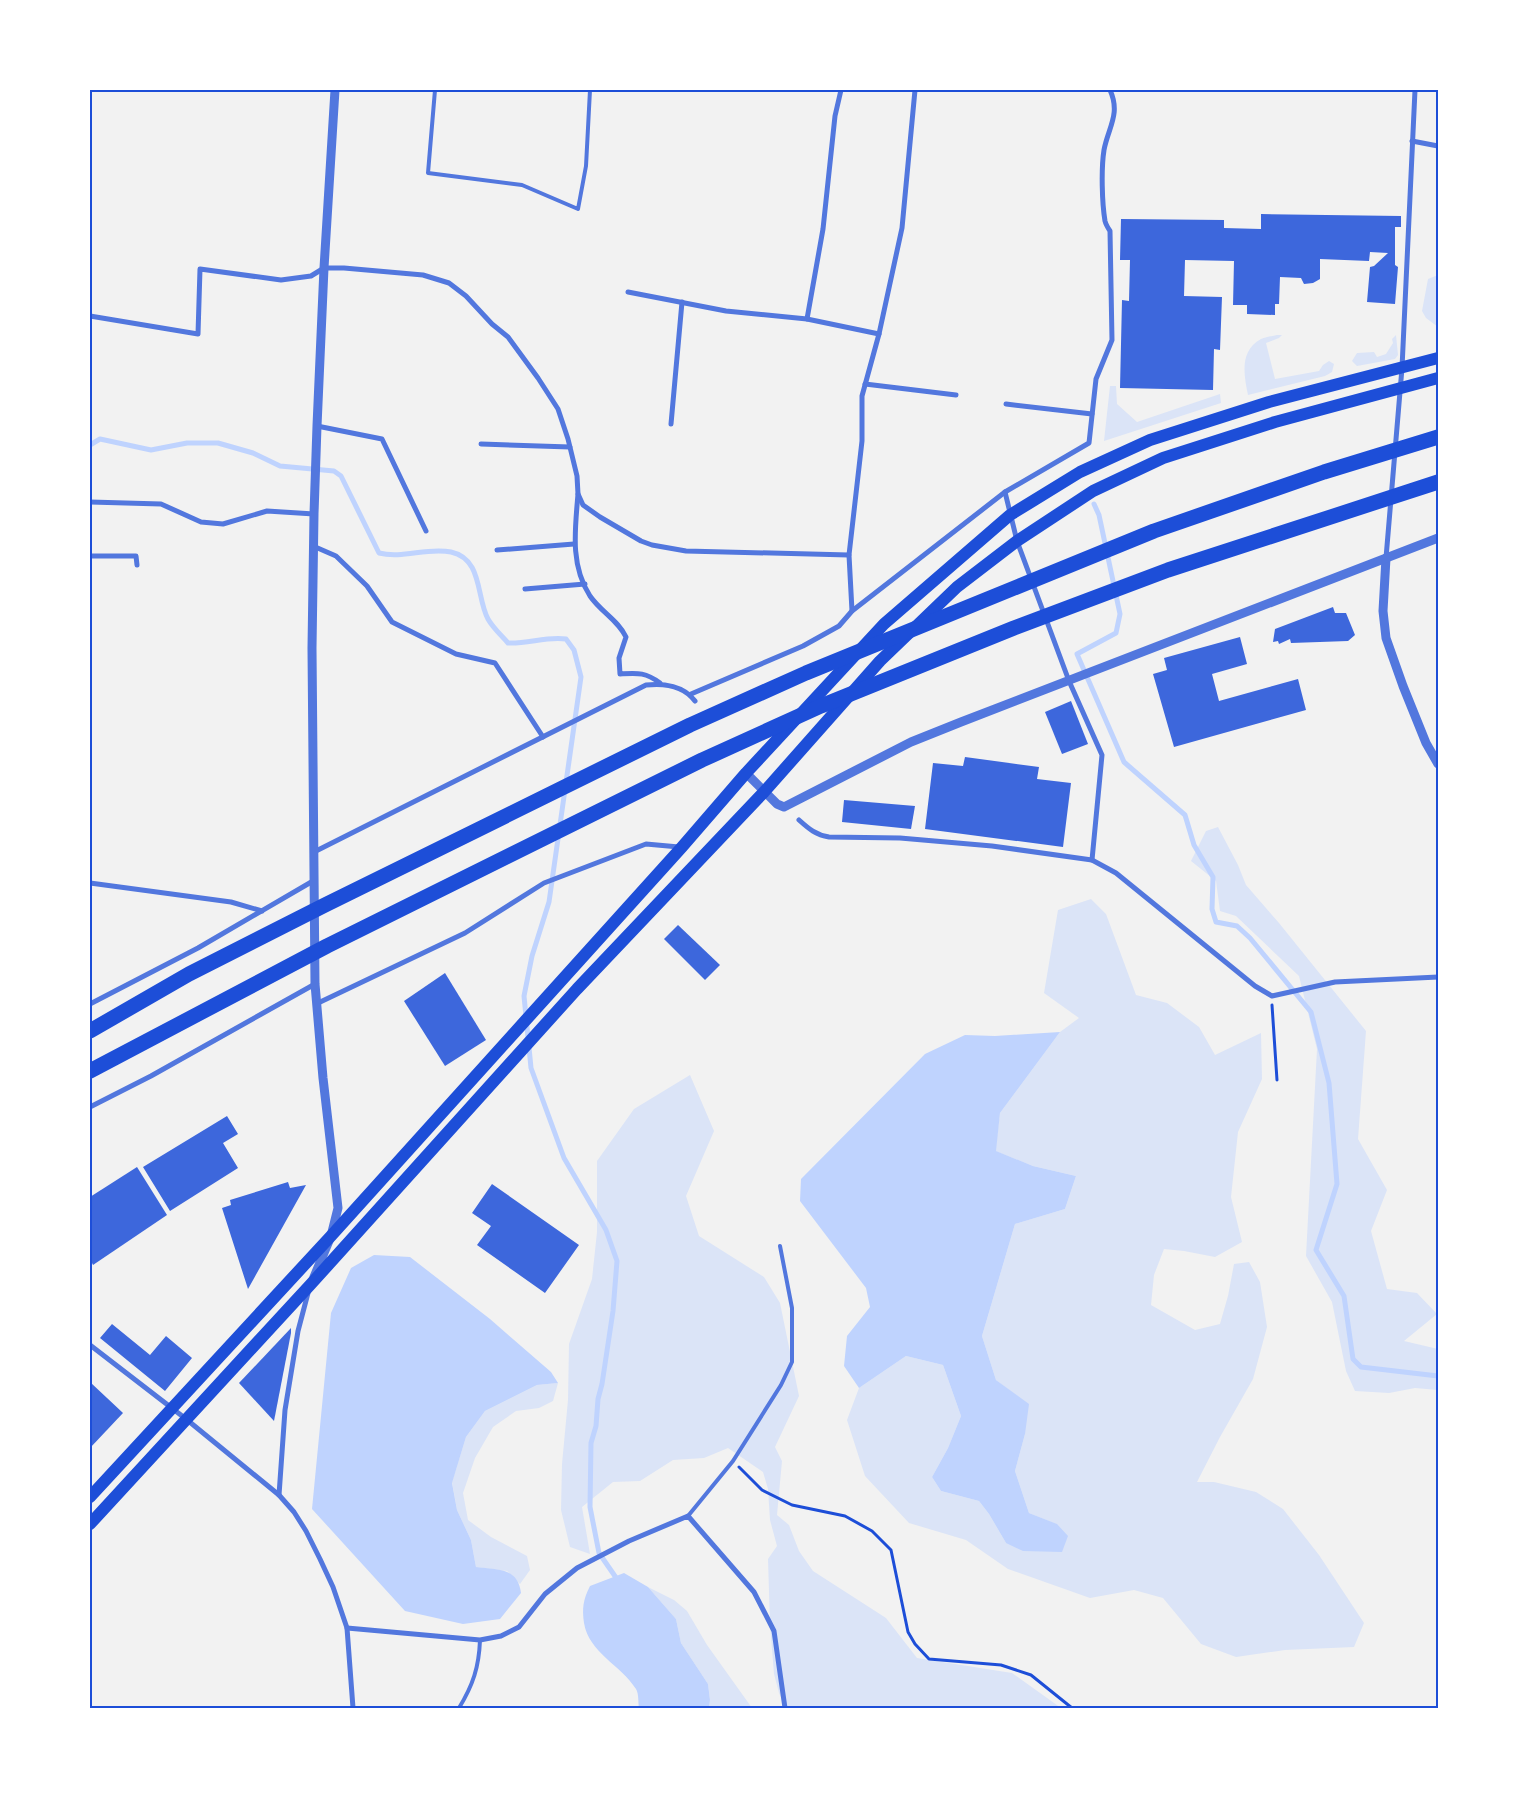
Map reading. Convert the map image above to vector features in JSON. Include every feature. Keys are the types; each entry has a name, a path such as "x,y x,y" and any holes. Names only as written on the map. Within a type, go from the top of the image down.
{"highway":[{"path":"90,1031 189,974 690,725 815,670 1154,531 1324,472 1438,437"},
{"path":"90,1071 326,946 702,760 821,706 1014,628 1168,570 1438,482"}],"main road":[{"path":"90,1497 171,1407 332,1236 682,847 746,773 884,624 1010,515 1080,472 1150,440 1269,402 1438,358"},
{"path":"90,1524 311,1284 578,988 764,792 880,661 957,587 1017,541 1093,491 1163,458 1275,422 1438,378"}],"street":[{"path":"279,1495 287,1394 298,1331 311,1284 332,1236 338,1208 315,984 312,648 314,514 324,268 335,90"},
{"path":"807,319 823,229 835,116 841,90"},
{"path":"852,610 849,555 862,441 862,396 880,334 902,228 915,90"},
{"path":"691,694 802,646 839,626 852,610 1005,492 1089,443 1096,379 1112,340 1110,231 1105,223 1103,170 1104,150 1114,120 1114,103 1110,90"},
{"path":"1415,90 1402,368 1383,611 1386,638 1416,719 1426,743 1438,764"},
{"path":"1412,141 1438,146"},
{"path":"90,316 198,334 200,269 281,280 311,276 324,268 423,275 449,283 466,296 492,324 508,337 558,409 577,476 578,494 574,544 578,571 590,597 621,628 626,637 619,658 620,674 637,673 649,675 660,683"},
{"path":"628,292 726,311 807,319 880,334"},
{"path":"671,424 682,302"},
{"path":"865,384 956,395"},
{"path":"1006,404 1092,414"},
{"path":"318,426 382,439 426,531"},
{"path":"481,444 570,447"},
{"path":"1005,492 1017,541 1069,680 1102,755 1092,860"},
{"path":"578,494 583,505 600,518 641,541 652,545 686,550 849,555"},
{"path":"90,502 161,504 201,522 222,524 267,512 314,514"},
{"path":"746,773 776,804 784,806 911,742 1438,538"},
{"path":"498,550 574,544"},
{"path":"314,546 336,556 367,586 392,622 456,654 495,663 543,737"},
{"path":"90,556 136,556 137,565"},
{"path":"525,589 585,584"},
{"path":"313,852 646,685 660,683 671,685 691,694 695,701"},
{"path":"799,820 810,831 829,837 900,838 992,846 1092,860 1116,873 1255,986 1272,996 1335,982 1438,978"},
{"path":"316,1004 464,933 544,884 646,844 682,847"},
{"path":"90,1004 198,948 313,881"},
{"path":"90,884 231,902 262,911"},
{"path":"90,1107 151,1076 315,984"},
{"path":"90,1345 171,1407 279,1495 294,1512 306,1531 333,1587 346,1628 352,1708"},
{"path":"346,1628 480,1640 501,1636 519,1627 545,1594 577,1568 629,1541 688,1516 754,1592 774,1631 785,1708"}],"lane":[{"path":"436,90 428,172 522,185 578,210 586,166 590,90"},
{"path":"688,1516 733,1461 781,1385 792,1362 792,1308 780,1246"},
{"path":"459,1708 466,1696 479,1662 480,1640"}],"path":[{"path":"1272,996 1277,1080"},
{"path":"733,1461 762,1490 792,1505 845,1516 872,1530 891,1550 908,1632 914,1644 929,1659 1001,1665 1031,1675 1072,1708"}],"shaded area":[{"path":"1438,275 1438,327 1426,318 1422,311 1428,279"},
{"path":"1282,335 1266,343 1275,379 1319,371 1329,361 1334,364 1332,372 1325,376 1248,395 1245,380 1245,364 1249,350 1261,339"},
{"path":"1396,335 1398,355 1395,359 1357,366 1352,361 1357,353 1374,352 1377,357 1386,354 1393,343 1392,339"},
{"path":"1110,386 1116,386 1117,404 1137,422 1220,394 1221,403 1104,441"},
{"path":"1218,827 1246,885 1366,1031 1358,1139 1387,1190 1371,1231 1387,1289 1417,1293 1437,1314 1404,1341 1438,1349 1438,1390 1415,1388 1389,1393 1355,1391 1346,1371 1332,1302 1306,1256 1317,1049 1299,976 1236,916 1220,911 1216,881 1191,861 1206,831"},
{"path":"1091,899 1106,914 1136,995 1167,1003 1199,1027 1215,1055 1261,1033 1262,1079 1238,1132 1231,1197 1242,1242 1215,1257 1164,1249 1154,1275 1151,1305 1195,1330 1220,1324 1234,1264 1249,1262 1260,1282 1267,1327 1253,1379 1197,1482 1214,1482 1256,1492 1283,1509 1319,1555 1364,1623 1354,1647 1285,1650 1236,1657 1201,1644 1163,1598 1134,1590 1090,1598 1008,1569 966,1540 909,1523 865,1476 847,1420 859,1388 906,1356 943,1365 961,1416 948,1448 932,1477 941,1491 979,1501 1006,1543 1056,1524 1029,1513 1015,1471 1025,1434 1009,1390 996,1380 982,1336 1015,1224 1065,1209 1076,1176 1033,1166 995,1151 1000,1113 1060,1032 1079,1018 1044,993 1058,910"},
{"path":"690,1075 714,1131 686,1196 699,1236 764,1277 780,1303 799,1396 775,1447 782,1461 777,1515 789,1525 799,1551 813,1571 886,1618 917,1658 1012,1673 1061,1708 786,1708 779,1693 774,1674 768,1559 777,1546 770,1520 768,1489 763,1472 728,1448 704,1458 673,1460 640,1481 613,1482 582,1507 590,1554 570,1547 561,1510 562,1464 568,1400 569,1344 592,1279 597,1232 597,1161 634,1109"},
{"path":"558,1383 553,1401 539,1408 516,1411 493,1427 475,1458 463,1493 468,1520 491,1537 527,1556 530,1570 520,1584 507,1571 476,1567 471,1540 457,1510 452,1482 466,1437 485,1411 537,1385"},
{"path":"648,1587 674,1600 687,1611 707,1645 752,1708 709,1708 708,1684 681,1643 676,1619"}],"water":[{"path":"1060,1032 1000,1113 996,1151 1033,1166 1076,1176 1065,1209 1015,1224 982,1336 996,1380 1029,1404 1025,1434 1015,1471 1029,1513 1057,1524 1068,1536 1062,1552 1023,1551 1006,1543 979,1501 941,1491 932,1477 948,1448 961,1416 943,1365 906,1356 859,1388 844,1366 847,1336 870,1307 866,1288 800,1201 801,1179 925,1054 965,1035 995,1036"},
{"path":"374,1255 410,1257 490,1319 551,1372 558,1383 537,1385 485,1411 466,1437 452,1483 457,1510 471,1540 476,1567 505,1571 516,1578 519,1585 521,1593 500,1619 463,1624 405,1611 312,1509 331,1313 351,1268"},
{"path":"624,1573 648,1587 676,1619 681,1643 708,1684 709,1708 639,1708 636,1689 592,1643 583,1618 584,1600 590,1586"}],"building":[{"path":"1261,214 1401,216 1401,227 1395,227 1395,265 1398,267 1395,304 1367,302 1370,267 1374,266 1388,253 1370,252 1369,261 1320,259 1320,279 1313,283 1304,284 1301,278 1280,277 1279,304 1275,304 1275,315 1247,314 1247,305 1233,305 1234,261 1185,260 1184,296 1222,297 1220,350 1214,349 1213,390 1120,388 1122,300 1129,301 1130,260 1120,260 1121,219 1224,220 1224,228 1261,229"},
{"path":"1333,607 1335,613 1346,613 1355,635 1348,641 1291,643 1290,639 1279,644 1278,641 1273,642 1275,629"},
{"path":"1240,637 1247,664 1212,674 1219,701 1298,679 1306,710 1174,747 1153,674 1167,670 1164,658"},
{"path":"1071,701 1088,744 1062,754 1045,712"},
{"path":"965,757 1039,767 1037,779 1071,783 1063,847 925,829 933,763 963,766"},
{"path":"844,800 915,806 911,829 842,822"},
{"path":"678,925 720,965 705,980 664,939"},
{"path":"445,973 486,1040 445,1066 404,1001"},
{"path":"227,1116 238,1134 223,1143 238,1168 170,1211 143,1167"},
{"path":"137,1167 167,1215 93,1265 90,1259 90,1197"},
{"path":"288,1182 290,1188 306,1185 248,1289 222,1208 231,1205 230,1200"},
{"path":"492,1184 579,1245 545,1293 477,1245 491,1226 472,1213"},
{"path":"112,1324 150,1355 166,1336 192,1358 165,1391 100,1338"},
{"path":"291,1328 291,1333 274,1421 239,1383"},
{"path":"90,1382 123,1413 90,1448"}],"waterway":[{"path":"90,445 100,439 151,450 187,443 218,443 253,453 280,466 334,471 341,476 379,553 397,555 442,551 461,556 469,562 474,570 488,619 508,643 559,638 566,639 574,650 581,677 549,902 532,956 524,996 531,1068 564,1158 606,1230 617,1261 613,1311 598,1399 596,1426 591,1443 590,1507 599,1553 619,1582"},
{"path":"1094,504 1099,515 1120,614 1116,633 1077,654 1124,762 1185,815 1194,845 1213,877 1212,909 1216,922 1237,926 1250,938 1311,1012 1329,1083 1337,1184 1316,1250 1344,1296 1353,1359 1361,1367 1438,1376"}]}
